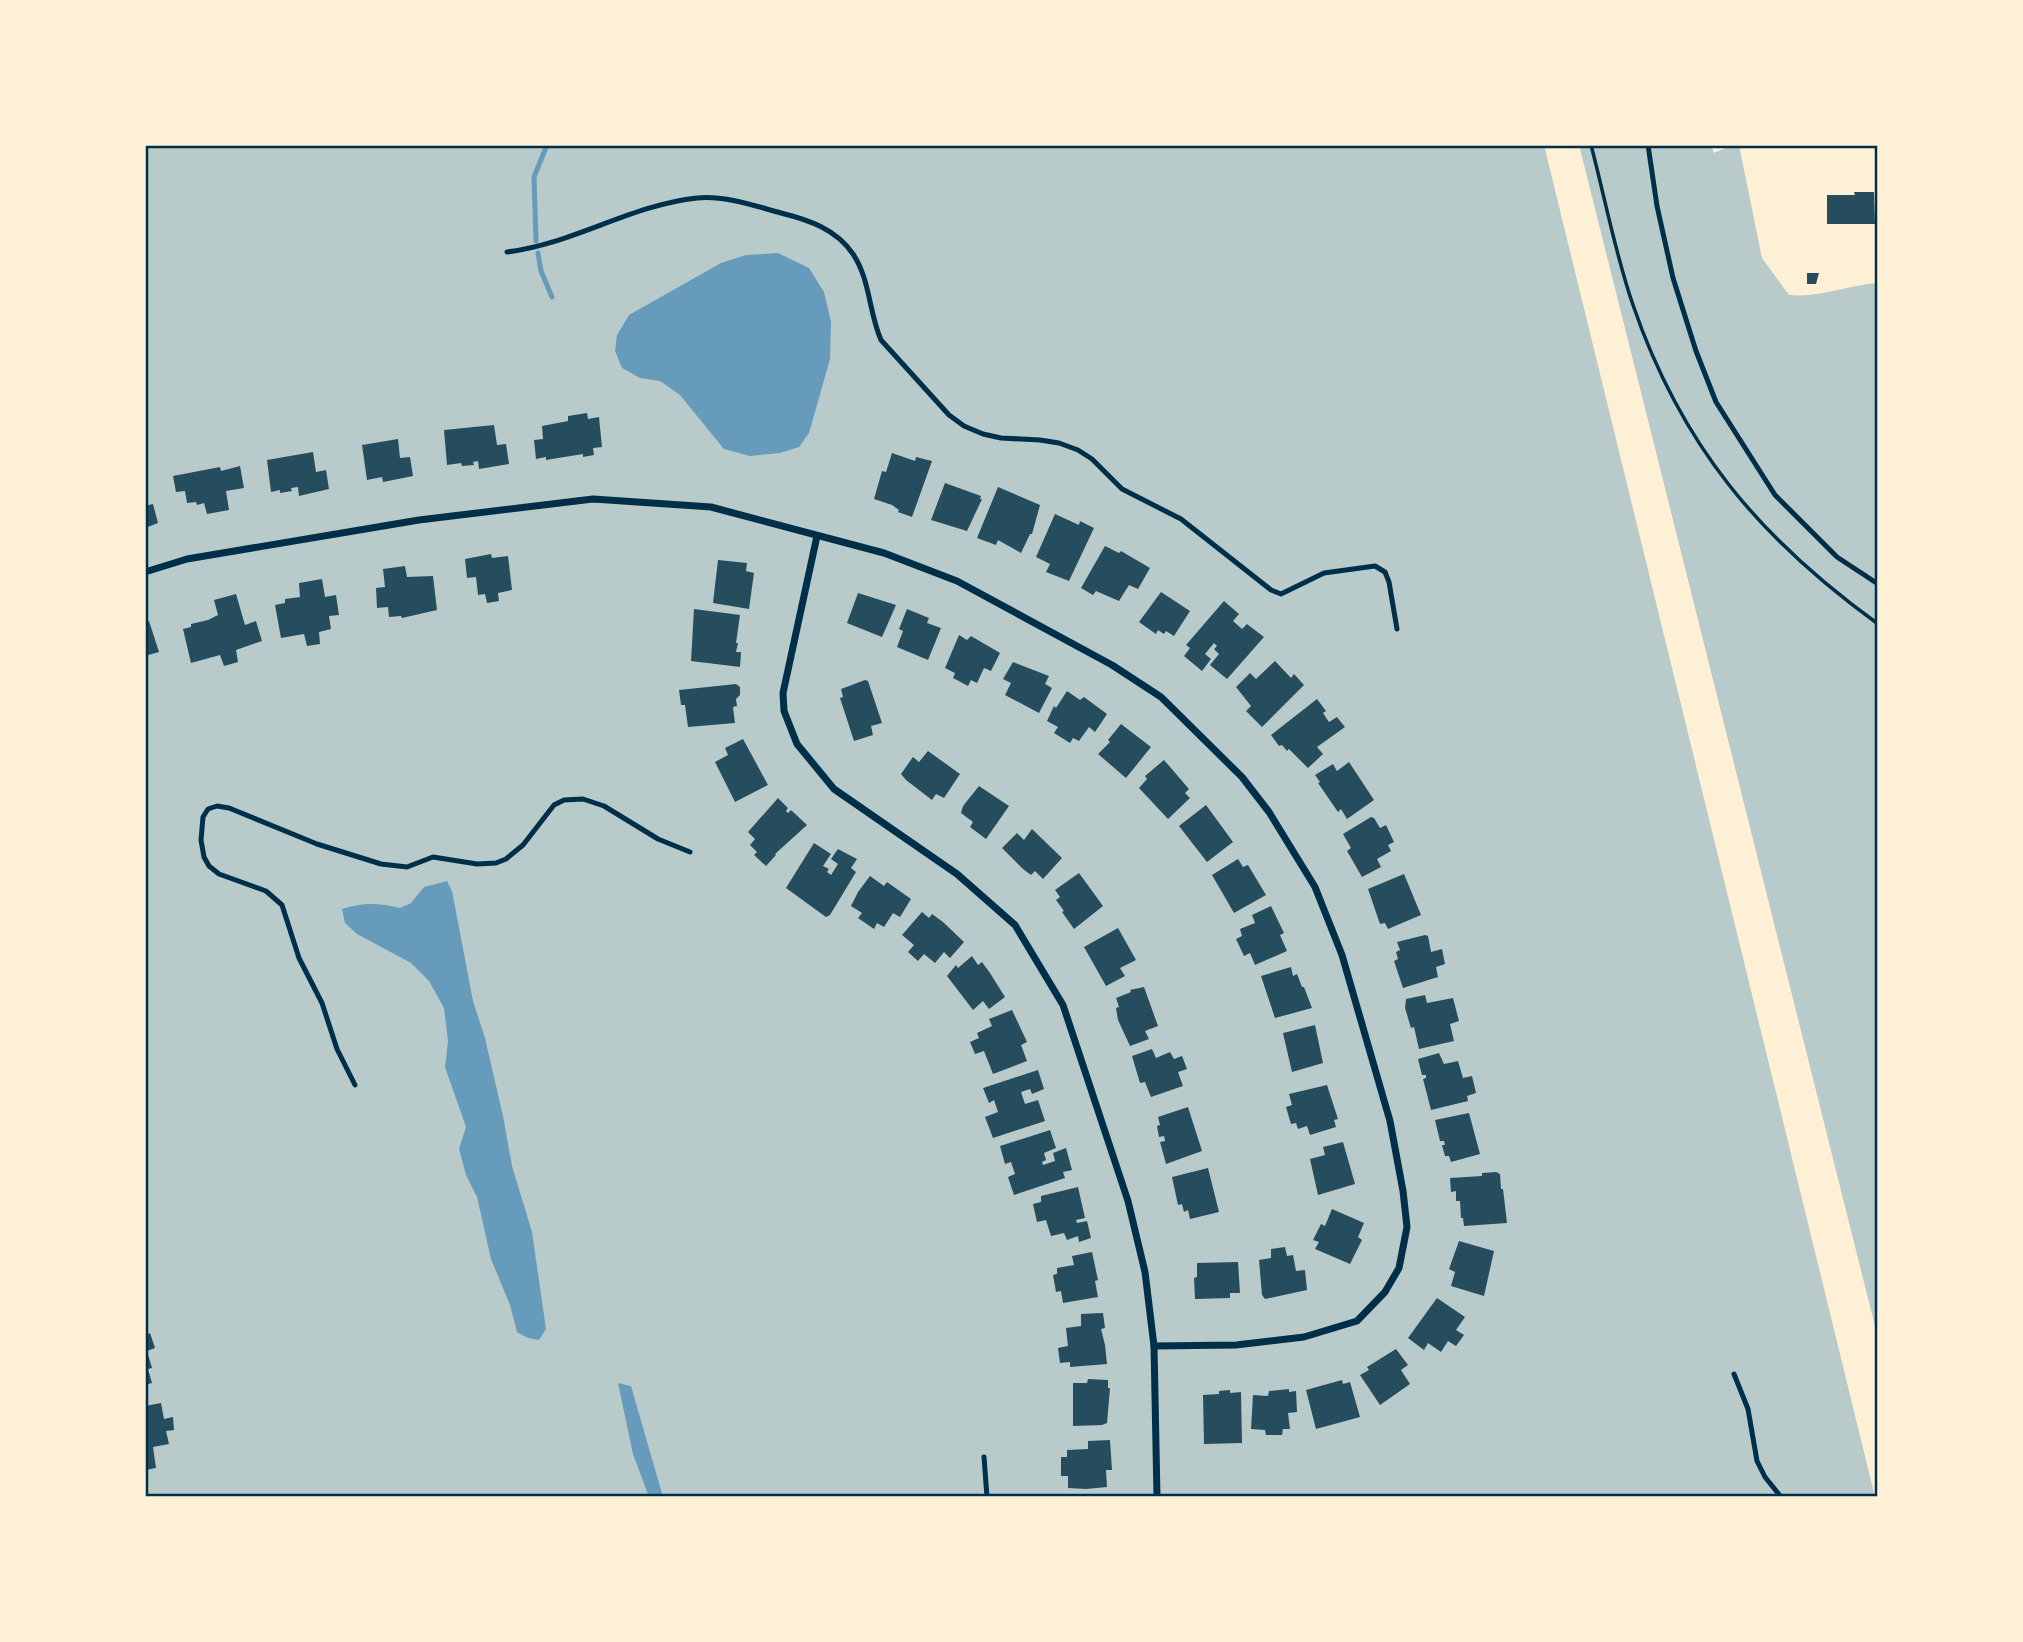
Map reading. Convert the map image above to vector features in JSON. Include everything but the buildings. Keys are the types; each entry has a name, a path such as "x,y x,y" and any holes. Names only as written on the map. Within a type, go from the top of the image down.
{"street":[{"path":"145,572 187,559 419,520 593,499 711,507 884,553 957,581 1112,665 1161,697 1242,777 1269,812 1315,887 1342,955 1390,1121 1407,1227 1398,1268 1385,1292 1357,1321 1304,1337 1236,1345 1154,1346"},
{"path":"817,536 783,693 783,711 808,760 834,789 957,874 1015,925 1063,1005 1128,1200 1144,1272 1154,1346 1157,1497"}],"lane":[{"path":"1648,145 1657,206 1673,278 1696,351 1716,402 1775,495 1837,557 1878,584"},
{"path":"508,251 531,249 649,209 700,198 748,205 823,227 840,239 858,261 874,325 881,340 949,415 964,426 1001,438 1040,440 1078,450 1092,459 1122,489 1181,519 1225,555 1248,569 1271,590 1281,594 1324,573 1375,566 1385,572 1389,582 1397,629"},
{"path":"355,1085 337,1049 322,1003 299,958 282,905 267,891 219,874 209,866 204,857 202,827 203,817 208,809 216,806 229,808 317,844 381,864 407,867 433,858 496,863 506,859 532,835 554,805 564,800 583,799 604,806 658,839 690,852"},
{"path":"1734,1374 1748,1409 1757,1461 1765,1477 1781,1497"},
{"path":"984,1457 987,1497"}],"path":[{"path":"1591,145 1632,304 1675,404 1734,494 1769,532 1812,574 1878,624"}],"shaded area":[{"path":"145,145 1544,145 1875,1497 145,1497"},
{"path":"1579,145 1711,145 1714,153 1739,145 1762,258 1789,295 1811,295 1878,283 1878,1338"}],"water":[{"path":"778,253 809,268 824,292 831,322 830,359 809,433 799,447 780,453 750,456 724,449 680,395 660,381 640,378 622,368 615,351 617,335 629,315 721,263 746,255"},
{"path":"447,881 452,891 473,1001 485,1038 512,1166 532,1232 546,1329 539,1340 517,1332 510,1305 491,1259 477,1197 466,1175 459,1149 466,1127 445,1067 448,1041 444,1008 429,981 411,963 357,934 345,923 342,909 371,904 400,908 411,903 424,887"},
{"path":"618,1383 631,1386 663,1497 649,1497 633,1454"}],"waterway":[{"path":"536,241 534,177 547,145"},
{"path":"538,253 541,271 552,297"}]}
